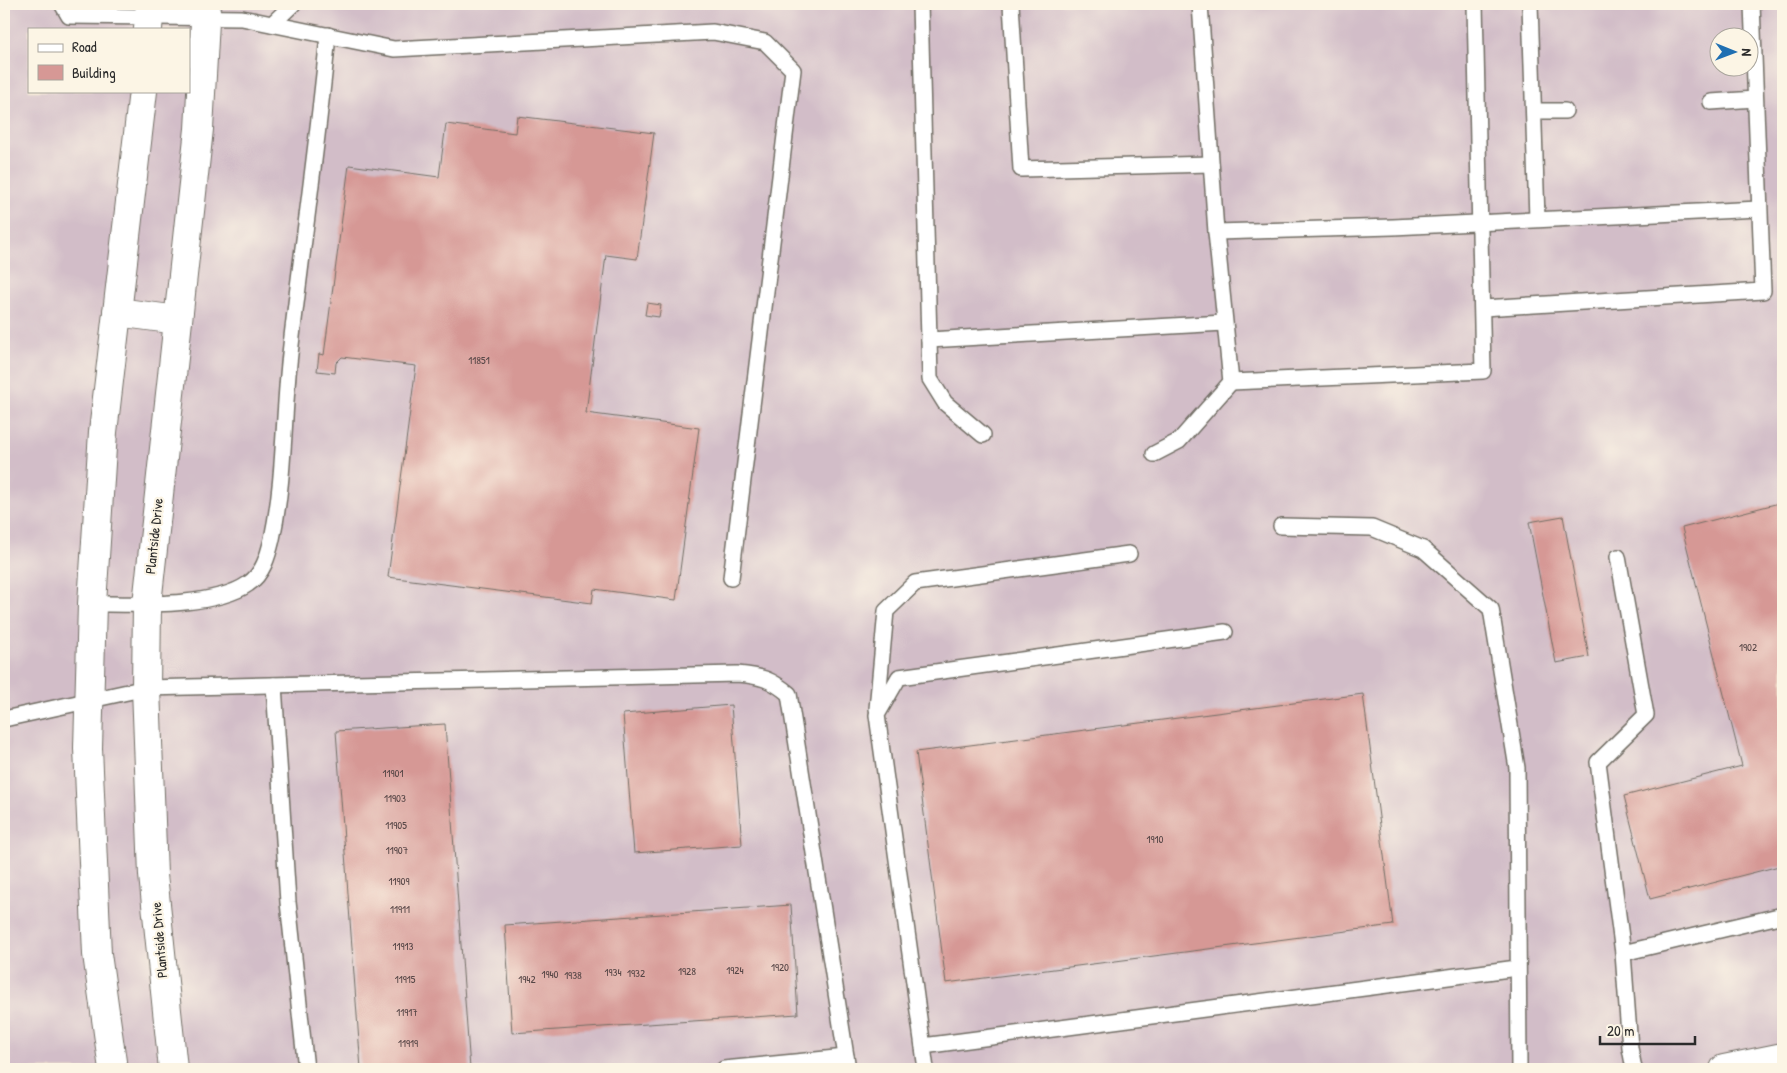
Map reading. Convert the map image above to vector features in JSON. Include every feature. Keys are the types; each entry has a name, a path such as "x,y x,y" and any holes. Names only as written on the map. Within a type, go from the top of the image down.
{"street":[{"name":"Plantside Drive","path":"173,1069 153,875 146,688 147,604 199,129 206,11"},
{"path":"113,1069 97,954 88,748 89,700 92,604 103,432 143,92"},
{"path":"117,312 178,320"},
{"path":"1736,1068 1783,1057"}],"lane":[{"path":"62,4 69,16 149,17 206,11 394,49 713,32 765,42 793,70 731,578"},
{"path":"272,24 293,4"},
{"path":"920,4 930,379 945,403 983,435"},
{"path":"1011,4 1021,169 1211,164"},
{"path":"1200,4 1216,232 1231,382"},
{"path":"1154,454 1179,441 1231,382 1483,371 1475,4"},
{"path":"1530,4 1536,111 1537,219"},
{"path":"1483,308 1763,291 1752,4"},
{"path":"92,604 147,604 219,596 248,584 264,566 272,538 284,436 290,357 328,35"},
{"path":"1711,102 1755,99"},
{"path":"1536,111 1566,111"},
{"path":"1216,232 1479,223 1759,209"},
{"path":"929,340 1224,322"},
{"path":"1281,526 1372,528 1423,549 1491,609 1517,768 1519,1069"},
{"path":"926,1069 877,716 886,611 915,583 1129,554"},
{"path":"1618,557 1646,715 1598,762 1623,953 1630,1048 1634,1069"},
{"path":"877,716 899,677 1225,632"},
{"path":"4,719 146,688 737,674 762,676 777,684 789,694 847,1063 724,1069"},
{"path":"274,685 288,902 306,1069"},
{"path":"1623,953 1783,915"},
{"path":"923,1046 1517,968"}],"shaded area":[{"path":"4,4 1783,4 1783,1069 4,1069"}],"building":[{"path":"517,116 654,133 637,259 606,255 586,413 699,428 676,600 594,589 592,603 388,577 416,366 342,357 336,363 335,373 317,371 319,354 324,355 349,165 439,177 446,124 515,133"},
{"path":"647,303 661,305 659,317 645,315"},
{"path":"1783,502 1783,865 1650,899 1624,796 1742,766 1682,528"},
{"path":"1563,516 1589,657 1556,663 1529,522"},
{"path":"1363,694 1393,925 946,983 916,752"},
{"path":"731,705 742,845 634,853 623,714"},
{"path":"445,724 470,1069 361,1069 336,731"},
{"path":"791,905 798,1014 512,1033 505,925"}]}
